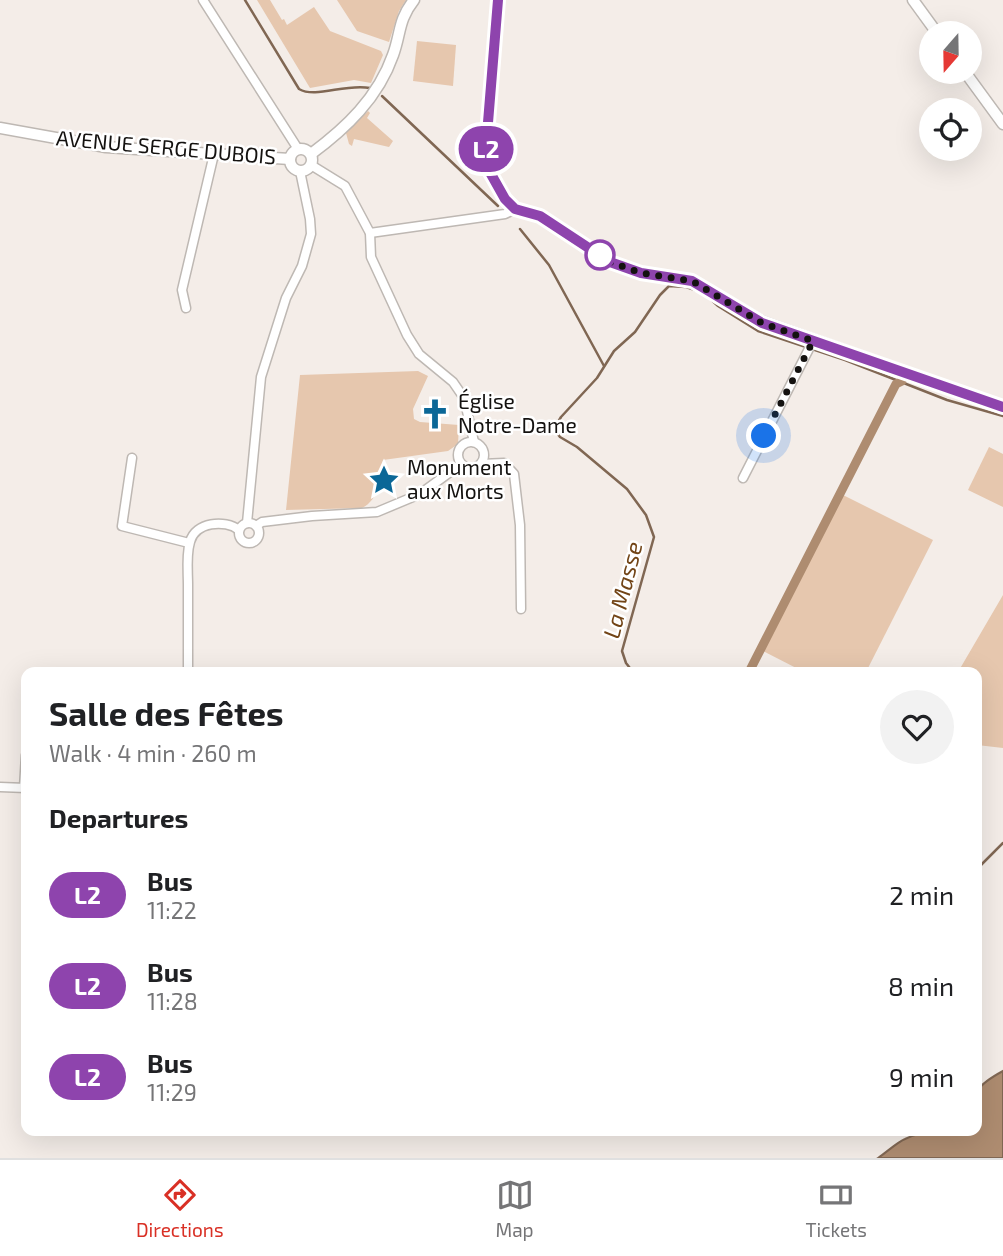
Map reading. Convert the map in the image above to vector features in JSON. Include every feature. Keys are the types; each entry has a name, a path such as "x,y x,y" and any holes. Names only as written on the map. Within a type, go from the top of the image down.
{"street":[{"path":"204,0 298,149"},
{"path":"414,0 403,14 393,57 371,99 311,160 307,169 300,171 294,168 290,159 292,153 298,149 305,150 311,160 345,186 370,233 371,257 407,335 419,354 453,382 464,398 474,442"},
{"path":"498,0 486,147 487,167 505,199 515,209 540,216 610,262 641,273 692,281 762,323 1003,407"},
{"path":"913,0 928,21"},
{"path":"974,84 1003,124"},
{"name":"AVENUE SERGE DUBOIS","path":"0,128 106,147 290,159"},
{"path":"186,308 182,290 214,154"},
{"path":"239,530 247,523 261,377 286,298 302,267 311,234 300,171"},
{"path":"370,233 505,214 515,209"},
{"path":"743,478 813,341"},
{"path":"481,464 484,459 483,449 474,442 465,442 458,450 461,464 477,467 481,464 504,463 514,474 520,525 521,609"},
{"path":"132,458 122,526 190,543"},
{"path":"256,526 262,522 312,516 377,512 420,494 461,464"},
{"path":"247,523 256,526"},
{"path":"188,667 190,543 195,533 211,524 231,524 239,530 242,540 251,542 259,536 256,526"},
{"path":"0,787 21,788"}],"shaded area":[{"path":"257,0 270,0 287,25 314,7 330,31 381,51 383,55 371,83 354,80 310,88"},
{"path":"337,0 406,0 399,11 389,42 357,31"},
{"path":"417,41 456,45 453,86 413,81"},
{"path":"368,111 370,113 367,118 393,141 389,147 354,139 352,146 349,144 346,133"},
{"path":"418,371 428,376 413,409 414,419 420,422 459,425 458,444 448,451 383,460 376,494 362,508 286,510 300,375"},
{"path":"989,447 1003,454 1003,507 968,490"},
{"path":"841,494 933,540 869,667 794,667 761,650"},
{"path":"1003,595 1003,748 982,746 982,667 961,667"},
{"path":"1003,1071 1003,1158 878,1158 912,1136 982,1136 982,1085"}],"waterway":[{"path":"245,0 299,89 322,92 351,87 370,88"},
{"path":"382,96 498,206"},
{"path":"520,229 549,265 604,366"},
{"name":"La Masse","path":"629,667 622,651 654,537 646,515 627,489 577,447 560,437 554,429 561,417 597,378 614,351 635,332 669,286 686,287 704,293 718,306 758,331 845,360 947,400 1003,416"},
{"path":"752,667 896,384 902,381"},
{"name":"La Masse","path":"982,864 1003,843"}],"bus line":[{"name":"L2","path":"498,0 486,147 487,167 505,199 515,209 540,216 610,262 641,273 692,281 762,323 1003,407"}],"place":[{"name":"Église Notre-Dame","path":"435,414"},
{"name":"Monument aux Morts","path":"384,480"}],"route":[{"path":"600,255 610,262 641,273 692,281 762,323 813,341 764,436"}]}
